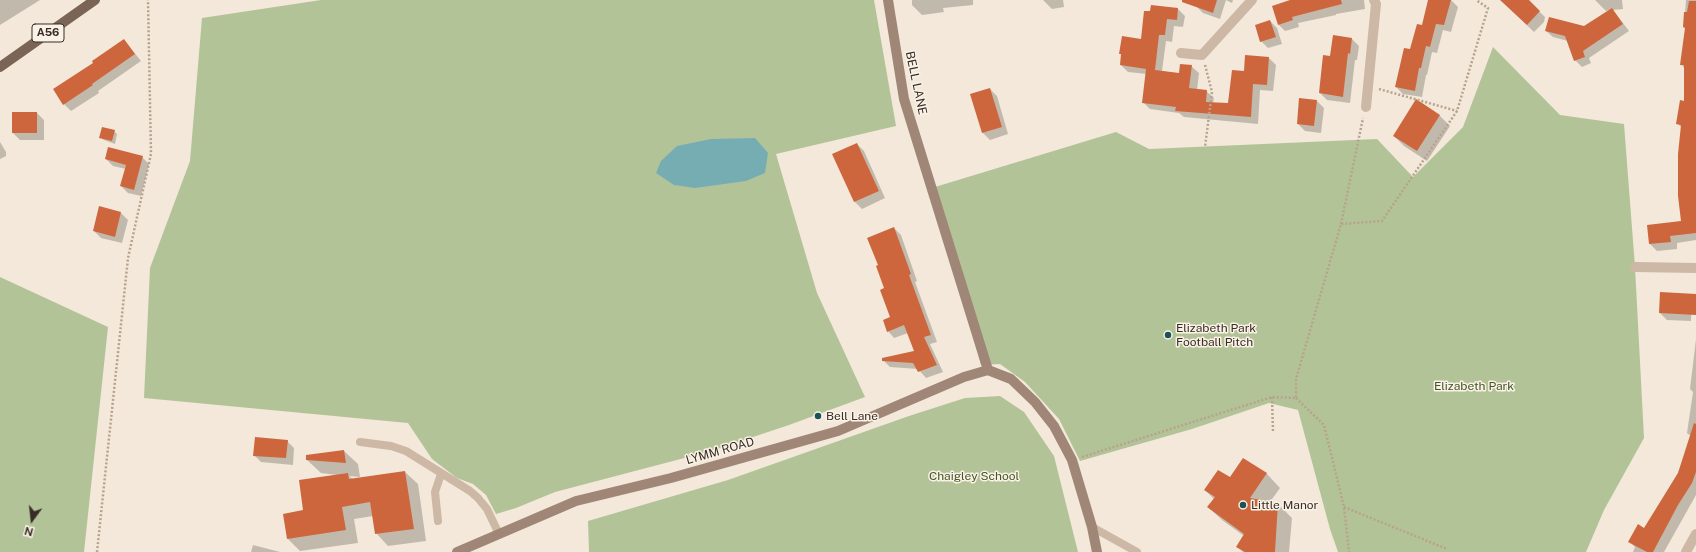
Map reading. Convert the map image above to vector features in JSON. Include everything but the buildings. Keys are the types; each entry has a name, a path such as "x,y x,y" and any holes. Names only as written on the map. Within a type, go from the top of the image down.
{"main road":[{"name":"A56","path":"0,67 95,0"},
{"name":"BELL LANE","path":"888,0 904,99 988,370"},
{"path":"988,370 1011,379 1035,402 1054,426 1072,460 1092,527 1097,552"},
{"name":"LYMM ROAD","path":"456,552 576,501 672,478 838,431 964,377 988,370"}],"street":[{"path":"1181,53 1202,55 1252,0"},
{"path":"1366,107 1376,4 1374,0"},
{"path":"1635,267 1696,268"},
{"path":"1686,552 1696,534"}],"lane":[{"path":"360,442 391,446 406,451 470,491 487,509 499,534"},
{"path":"438,521 435,492 441,474"},
{"path":"1092,527 1137,552"}],"path":[{"path":"97,552 128,258 151,154 148,0"},
{"path":"1341,224 1382,221 1457,111 1488,8 1476,0"},
{"path":"1202,55 1212,92 1205,147"},
{"path":"1367,86 1457,111"},
{"path":"1296,398 1296,379 1341,224 1366,107"},
{"path":"1272,397 1273,432"},
{"path":"1072,460 1272,397 1296,398 1324,425 1344,508 1349,552"},
{"path":"1344,508 1447,549"}],"green space":[{"path":"321,0 874,0 896,126 776,154 817,293 865,397 789,425 711,451 555,492 516,508 496,514 486,495 473,484 457,478 432,459 408,423 144,398 150,268 190,161 202,18"},
{"name":"Elizabeth Park","path":"1493,47 1560,115 1624,124 1635,267 1644,438 1604,510 1586,552 1338,552 1330,529 1298,410 1269,403 1192,429 1080,461 1059,419 1025,382 1000,364 981,365 935,187 1116,132 1149,149 1377,139 1413,177 1463,127"},
{"path":"0,277 108,327 84,552 0,552"},
{"name":"Chaigley School","path":"1000,396 1024,412 1054,456 1078,552 589,552 588,521 728,480 909,416 965,398"}],"water":[{"path":"755,138 768,153 765,173 746,181 695,188 674,185 656,173 661,161 677,146 711,139"}],"place":[{"name":"Elizabeth Park Football Pitch","path":"1168,335"},
{"name":"Bell Lane","path":"818,416"},
{"name":"Little Manor","path":"1243,505"}]}
